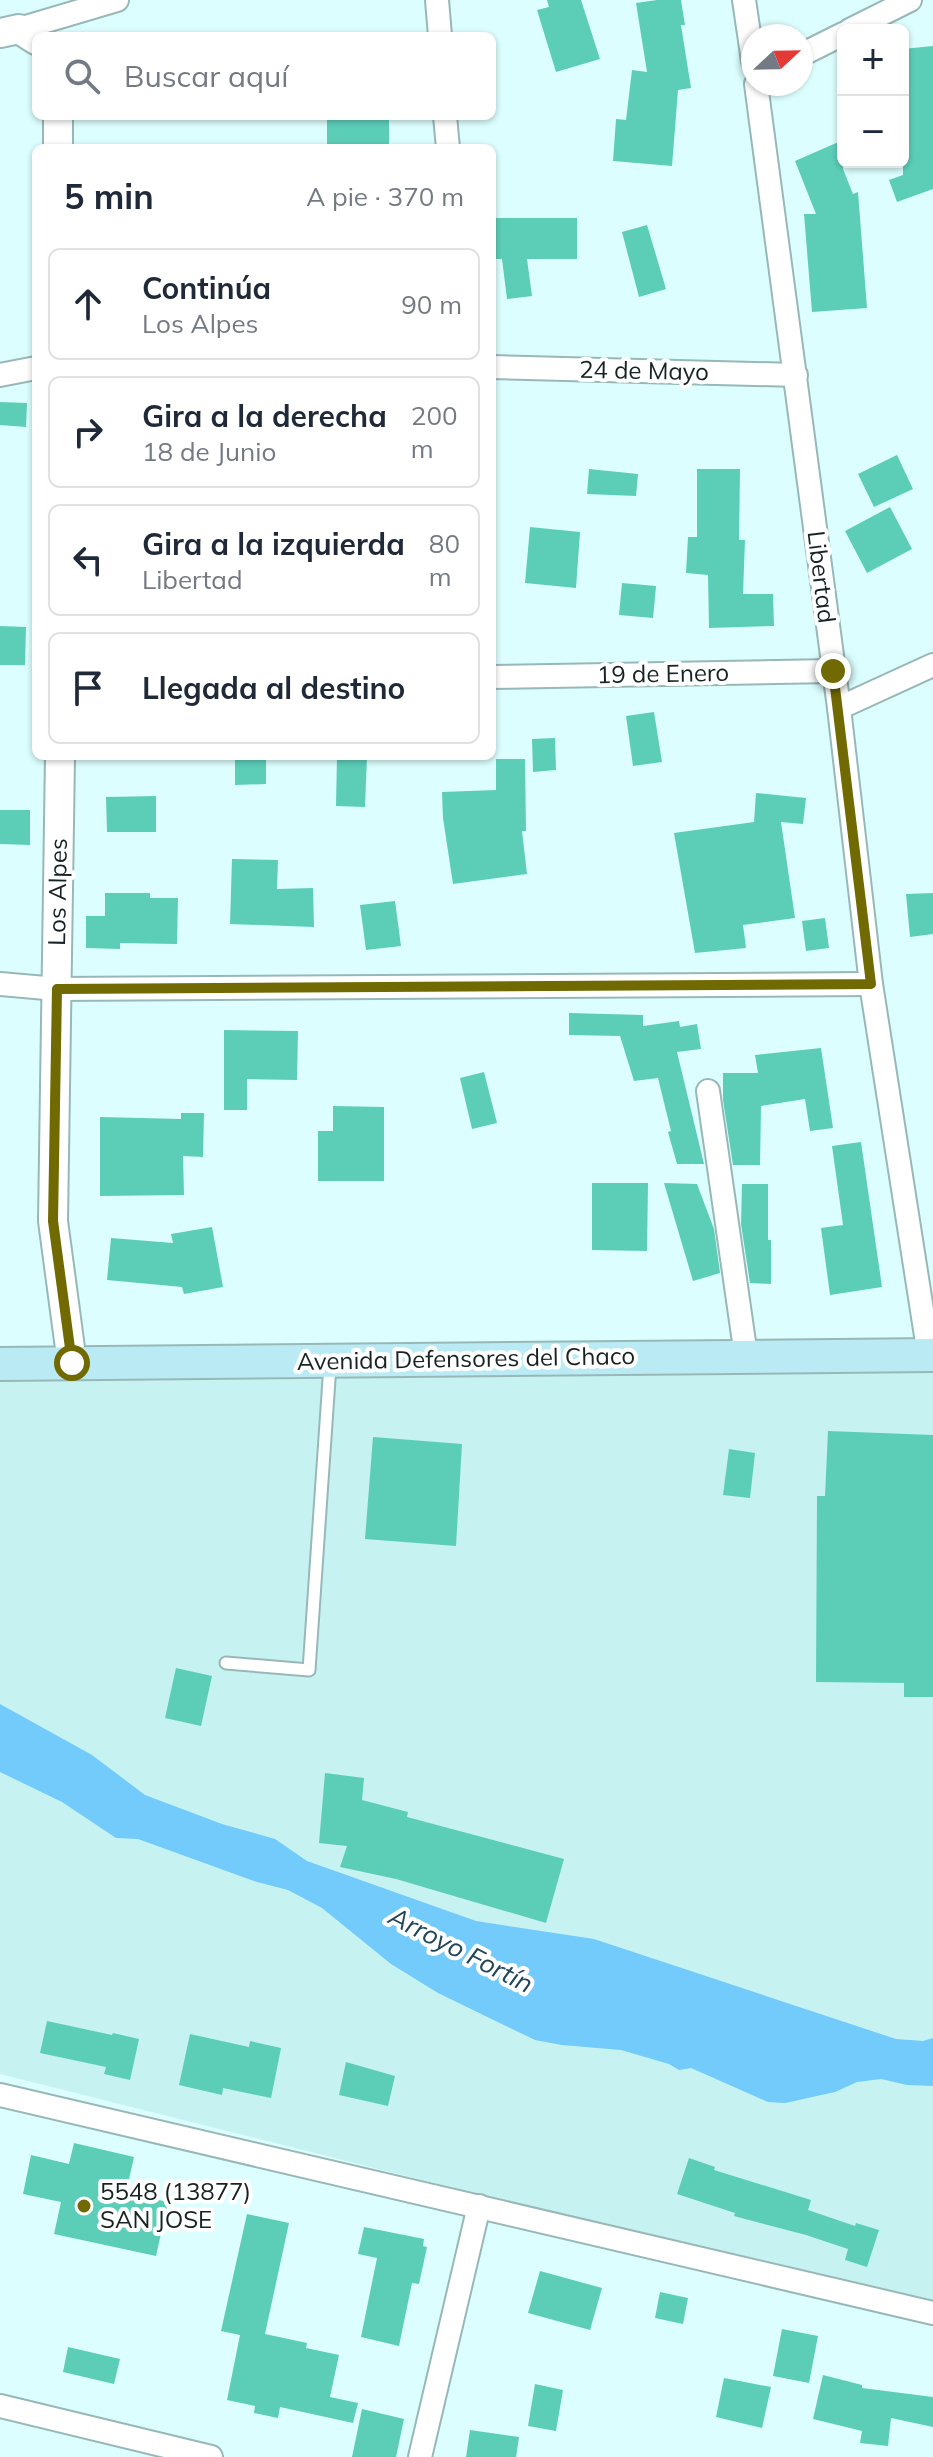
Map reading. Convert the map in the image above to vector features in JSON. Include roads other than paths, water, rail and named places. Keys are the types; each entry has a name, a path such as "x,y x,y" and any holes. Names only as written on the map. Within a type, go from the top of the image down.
{"main road":[{"name":"Avenida Defensores del Chaco","path":"0,1364 931,1355"}],"street":[{"path":"18,34 117,0"},
{"path":"437,0 440,32"},
{"path":"744,0 748,24"},
{"path":"862,24 910,0"},
{"path":"813,49 837,37"},
{"name":"Libertad","path":"758,96 839,708 871,984 931,1355"},
{"path":"58,120 58,144"},
{"path":"445,120 448,144"},
{"name":"24 de Mayo","path":"496,367 796,375"},
{"path":"0,375 32,369"},
{"path":"839,708 933,665"},
{"name":"19 de Enero","path":"496,677 833,671"},
{"name":"Los Alpes","path":"60,760 53,1221 72,1363"},
{"path":"0,984 57,989 871,984"},
{"path":"708,1091 746,1356"},
{"path":"0,2095 933,2313"},
{"path":"420,2457 479,2206"},
{"path":"0,2406 211,2457"}],"lane":[{"path":"226,1663 309,1670 331,1361"}],"water":[{"name":"Arroyo Fortín","path":"0,1704 92,1755 145,1795 222,1824 275,1839 307,1861 476,1921 594,1939 896,2039 923,2041 933,2038 933,2086 907,2085 881,2079 857,2082 835,2092 785,2103 768,2102 691,2068 679,2070 669,2064 621,2050 535,2040 438,1993 391,1964 322,1908 288,1890 257,1882 138,1839 116,1838 62,1802 0,1772"}],"place":[{"name":"5548 (13877) SAN JOSE","path":"84,2206"}]}
